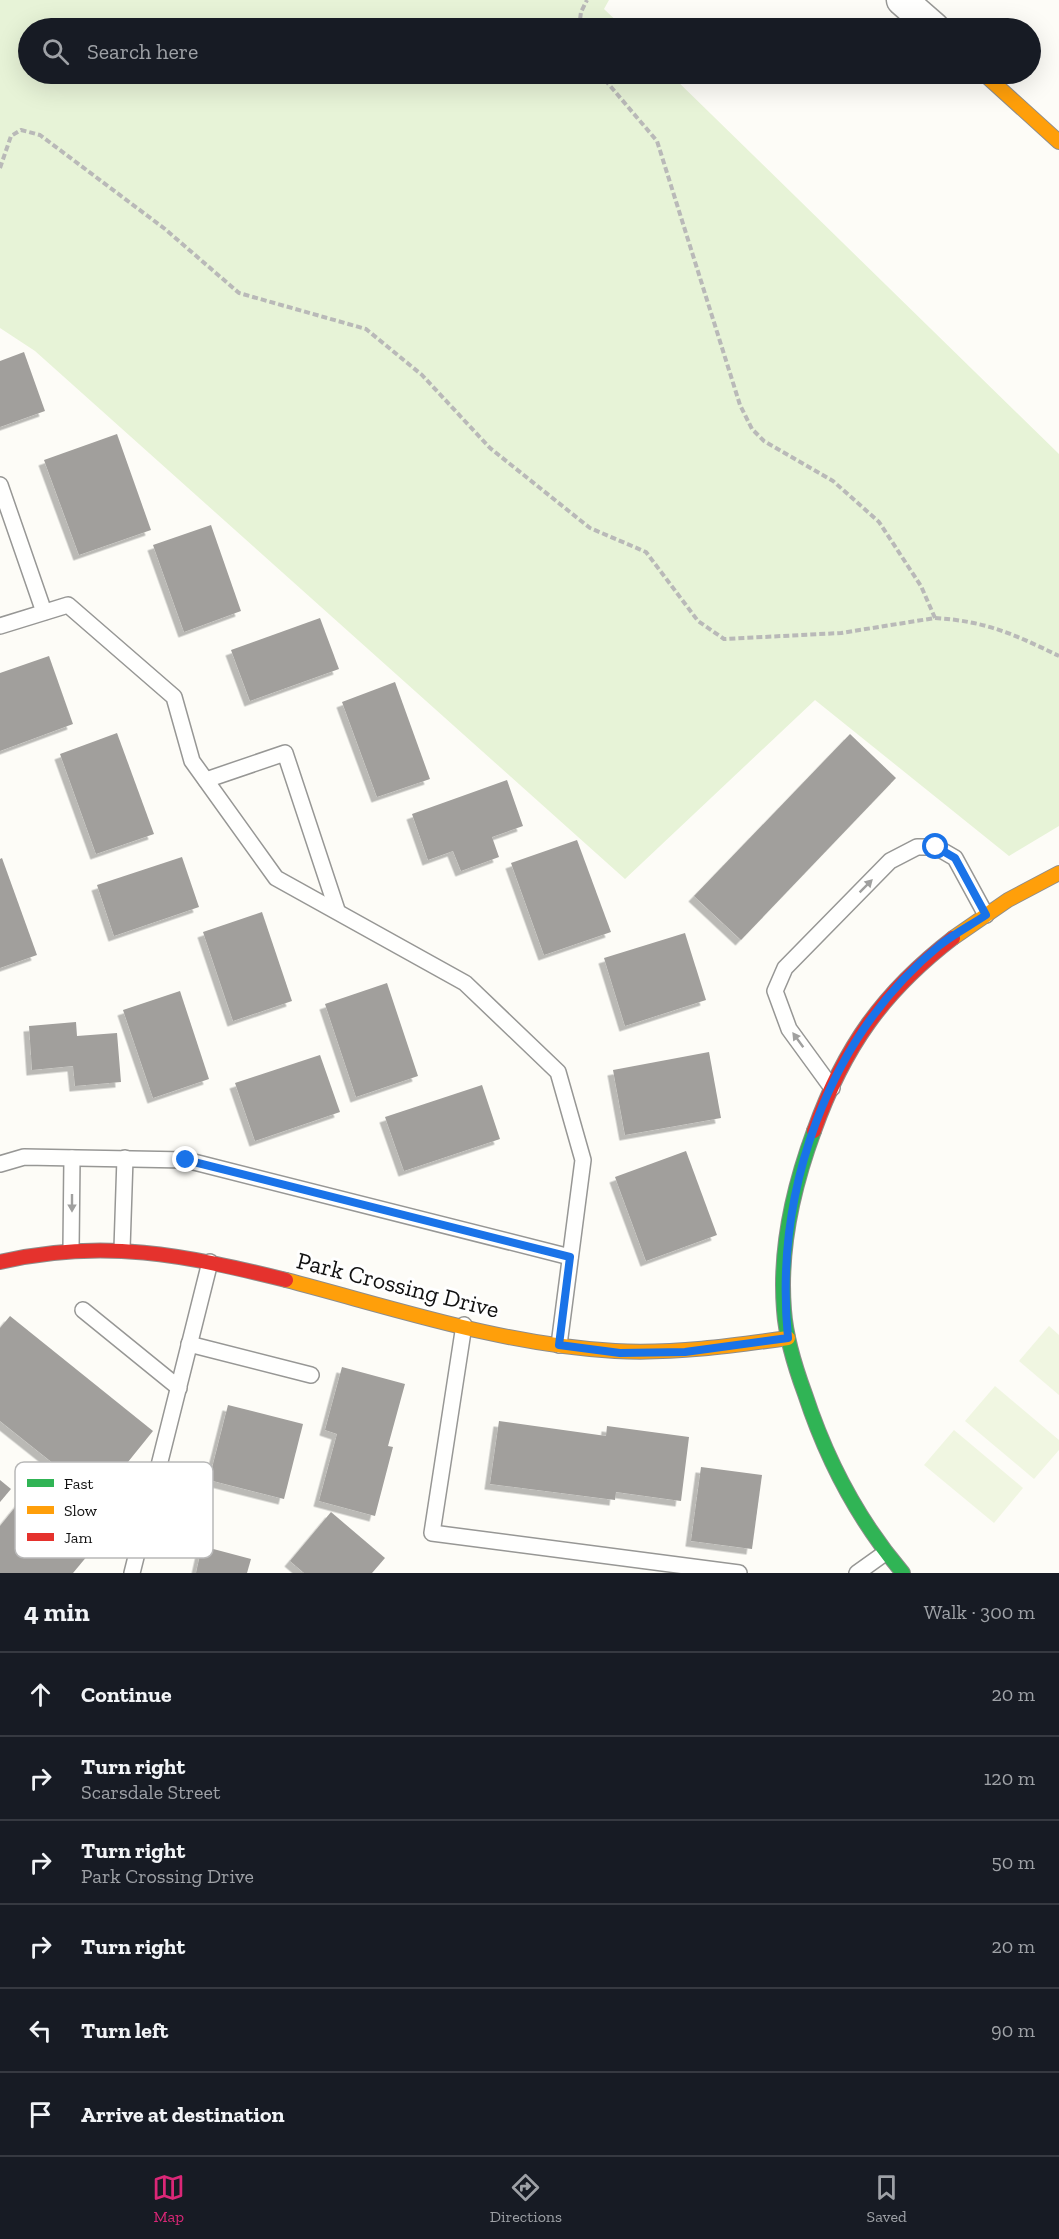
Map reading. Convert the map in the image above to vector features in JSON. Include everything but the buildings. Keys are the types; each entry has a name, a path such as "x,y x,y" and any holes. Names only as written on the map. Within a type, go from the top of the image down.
{"street":[{"path":"902,0 923,18"},
{"path":"995,84 1059,142"},
{"path":"903,1573 885,1553 859,1516 837,1478 819,1436 788,1338 785,1259 790,1215 803,1160 832,1088 852,1044 876,1011 941,945 1024,890 1059,873"},
{"name":"Park Crossing Drive","path":"0,1262 71,1249 122,1249 210,1262 464,1324 559,1345 620,1353 685,1352 788,1338"}],"lane":[{"path":"0,485 44,612"},
{"path":"0,626 69,604 174,698 192,760 276,878 465,983 558,1072 583,1160 559,1345"},
{"path":"206,780 285,753 337,910"},
{"path":"832,1088 789,1029 775,991 785,968 890,861 917,847 936,847 955,858 986,915"},
{"path":"0,1164 24,1157 186,1160 570,1257"},
{"path":"71,1249 72,1158"},
{"path":"122,1249 125,1158"},
{"path":"160,1462 210,1262"},
{"path":"83,1310 179,1388"},
{"path":"464,1324 432,1533 739,1573"},
{"path":"189,1344 311,1375"},
{"path":"857,1573 885,1553"},
{"path":"132,1573 136,1558"}],"path":[{"path":"580,18 587,0"},
{"path":"609,84 657,141 662,153 673,199 740,405 752,429 764,441 833,481 879,522 921,586 934,618"},
{"path":"0,168 11,136 21,130 40,135 165,229 239,293 366,329 422,375 489,448 590,528 646,552 698,621 724,639 841,633 934,618 970,620 1016,635 1059,656"}],"green space":[{"path":"0,0 609,0 604,9 613,18 18,18 18,84 680,84 1059,454 1059,826 1009,856 815,700 625,879 35,351 0,328"},
{"path":"1049,1326 1059,1335 1059,1395 1019,1361"},
{"path":"995,1386 1059,1440 1059,1450 1034,1479 965,1421"},
{"path":"954,1430 1023,1488 994,1523 924,1465"}],"traffic: fast":[{"path":"814,1131 789,1219 783,1287 787,1332 801,1384 834,1466 871,1532 903,1573"}],"traffic: slow":[{"path":"995,84 1059,142"},
{"path":"953,938 1008,900 1059,873"},
{"path":"286,1280 449,1324 573,1347 637,1352 724,1346 788,1338"}],"traffic: jam":[{"path":"814,1131 839,1073 868,1023 906,979 953,938"},
{"path":"0,1262 74,1251 144,1253 213,1263 286,1280"}],"route":[{"path":"186,1160 570,1257 559,1345 620,1353 685,1352 788,1338 784,1304 785,1259 790,1215 800,1170 814,1128 852,1044 876,1011 911,973 941,945 986,915 955,858 936,847"}]}
